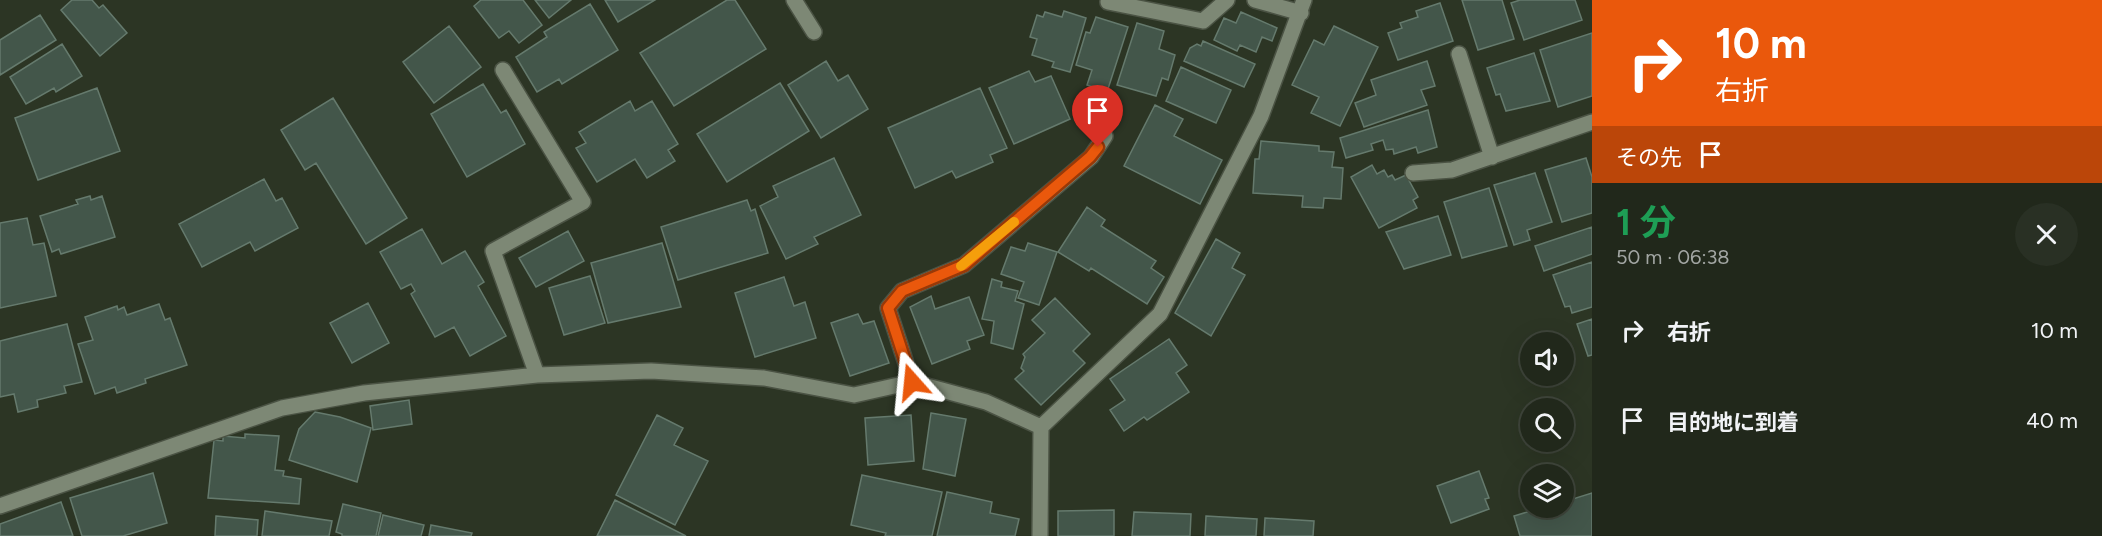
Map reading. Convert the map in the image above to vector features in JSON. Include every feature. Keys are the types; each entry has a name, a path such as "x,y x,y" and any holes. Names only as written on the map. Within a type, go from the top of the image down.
{"street":[{"path":"794,0 814,32"},
{"path":"1108,2 1203,21 1227,0"},
{"path":"1040,536 1041,427 1160,314 1261,116 1302,6 1255,0"},
{"path":"1458,54 1492,157"},
{"path":"503,70 583,202 493,251 537,375"},
{"path":"1413,173 1452,170 1592,122"},
{"path":"912,382 888,308 902,291 964,265 1090,157 1105,136"},
{"path":"0,506 282,408 364,393 537,375 651,371 741,376 764,378 854,395 912,382 986,402 1041,427"}],"building":[{"path":"72,0 92,0 99,8 103,5 127,33 100,56 61,10"},
{"path":"481,0 523,0 542,25 519,43 509,31 499,38 474,6"},
{"path":"535,0 571,0 549,18"},
{"path":"605,0 655,0 618,22"},
{"path":"727,0 735,0 766,49 674,106 640,53"},
{"path":"1462,0 1502,0 1514,39 1478,50"},
{"path":"1520,0 1575,0 1582,20 1524,40 1511,3"},
{"path":"1440,3 1453,41 1398,60 1388,33 1402,28 1400,23 1418,17 1416,11"},
{"path":"590,4 618,50 562,84 559,79 537,92 516,57 547,37 544,32"},
{"path":"1064,11 1086,18 1070,72 1052,67 1054,62 1032,55 1037,39 1030,37 1037,15 1043,17 1045,12 1062,17"},
{"path":"1241,12 1277,28 1272,41 1262,37 1256,52 1240,45 1237,51 1214,40 1224,18 1236,23"},
{"path":"40,15 56,40 0,75 0,40"},
{"path":"1096,17 1128,27 1107,92 1087,85 1092,70 1076,65 1086,32 1090,33"},
{"path":"1137,23 1164,31 1159,49 1175,55 1168,80 1162,78 1156,96 1117,85"},
{"path":"449,26 481,67 434,103 403,62"},
{"path":"1334,26 1378,47 1340,126 1311,113 1319,97 1292,85 1314,40 1324,45"},
{"path":"1592,33 1592,96 1558,107 1540,50"},
{"path":"1203,41 1255,64 1244,87 1184,61 1190,48 1197,44 1201,46"},
{"path":"62,44 82,76 56,92 54,88 26,104 10,77"},
{"path":"1534,53 1550,101 1506,111 1500,94 1496,95 1487,68"},
{"path":"826,61 838,81 848,75 868,109 821,138 788,85"},
{"path":"1427,61 1435,86 1421,90 1427,105 1364,127 1355,103 1376,95 1371,80"},
{"path":"1181,67 1231,90 1216,123 1166,101"},
{"path":"1029,71 1035,82 1051,76 1070,119 1014,144 989,88"},
{"path":"780,83 809,131 727,182 697,134"},
{"path":"483,84 501,113 506,110 525,144 467,177 431,114"},
{"path":"97,88 120,151 38,180 15,118"},
{"path":"980,88 1007,148 990,155 993,162 956,178 952,171 915,188 888,128"},
{"path":"333,98 407,218 366,244 316,163 305,170 281,130"},
{"path":"630,101 635,111 652,101 678,144 668,150 675,161 647,178 635,159 597,182 576,148 586,143 579,132"},
{"path":"1155,105 1183,119 1174,136 1222,160 1200,204 1124,166"},
{"path":"1428,110 1437,147 1418,153 1416,147 1394,154 1393,149 1386,150 1383,140 1371,144 1373,150 1346,158 1340,138"},
{"path":"1261,141 1319,146 1319,151 1334,152 1332,167 1343,168 1341,199 1324,198 1323,208 1302,207 1303,196 1253,193 1255,159 1259,159"},
{"path":"834,158 861,215 814,237 818,244 786,259 760,206 778,197 773,186"},
{"path":"1586,158 1592,177 1592,213 1562,222 1545,170"},
{"path":"1372,165 1377,174 1384,170 1388,177 1392,175 1395,180 1406,175 1418,197 1413,200 1417,208 1379,228 1351,177"},
{"path":"1535,173 1552,222 1527,230 1530,240 1514,245 1494,185"},
{"path":"264,179 276,201 282,198 298,228 255,251 250,242 202,267 179,224"},
{"path":"1489,188 1507,246 1462,258 1444,202"},
{"path":"90,196 91,200 102,196 115,237 61,254 59,249 52,252 40,216 78,204 76,200"},
{"path":"747,200 751,211 755,209 768,253 678,280 661,227"},
{"path":"1087,207 1105,220 1101,226 1156,261 1151,268 1164,277 1147,304 1091,268 1089,271 1058,252"},
{"path":"1438,216 1451,255 1404,269 1386,232"},
{"path":"27,218 33,245 44,243 56,296 0,308 0,223"},
{"path":"1592,227 1592,254 1544,271 1535,246"},
{"path":"422,229 442,264 465,251 484,282 478,286 506,336 470,356 454,327 435,337 411,294 415,291 411,284 401,289 380,252"},
{"path":"568,231 584,261 536,287 519,258"},
{"path":"1216,239 1240,253 1232,268 1245,275 1211,336 1175,313"},
{"path":"662,243 681,307 608,323 591,263"},
{"path":"1028,243 1057,252 1039,305 1018,298 1024,282 1001,274 1011,247 1025,251"},
{"path":"1592,262 1592,307 1572,313 1570,306 1565,307 1553,275"},
{"path":"590,276 605,323 564,335 549,288"},
{"path":"784,277 794,306 805,302 816,338 755,357 735,293"},
{"path":"992,279 1002,282 1001,287 1018,291 1015,301 1024,304 1013,349 991,343 994,321 982,319"},
{"path":"931,296 935,309 969,297 984,335 967,341 970,349 932,364 910,307"},
{"path":"1055,298 1090,334 1073,351 1085,363 1041,405 1015,379 1024,371 1021,368 1025,357 1023,354 1045,333 1032,320"},
{"path":"368,303 389,343 352,363 330,323"},
{"path":"159,304 165,320 170,318 187,365 145,379 146,383 117,393 115,387 95,394 78,344 93,340 85,317 117,306 118,310 124,307 127,315"},
{"path":"858,314 863,324 874,321 889,363 850,376 831,323"},
{"path":"1592,319 1592,355 1588,356 1577,324"},
{"path":"67,324 82,382 64,386 66,393 37,400 38,407 18,412 14,394 0,397 0,341"},
{"path":"1169,339 1187,365 1176,373 1189,392 1147,420 1144,417 1124,431 1110,410 1125,400 1110,379"},
{"path":"409,400 412,424 373,430 370,406"},
{"path":"315,412 340,417 371,428 357,482 289,460 299,429"},
{"path":"931,413 966,419 955,476 923,469"},
{"path":"657,415 683,428 674,445 708,461 675,525 616,495"},
{"path":"911,415 914,461 868,465 865,418"},
{"path":"245,434 279,436 275,470 284,471 283,476 301,479 299,504 208,498 214,440 223,441 223,436 245,438"},
{"path":"1479,471 1489,498 1485,499 1489,509 1451,523 1437,486"},
{"path":"153,473 167,523 123,536 82,536 70,498"},
{"path":"862,475 942,492 932,536 885,536 886,533 851,525"},
{"path":"947,492 992,502 990,513 1019,519 1015,536 937,536"},
{"path":"1592,493 1592,536 1520,536 1514,516 1520,514 1520,518 1574,518 1574,499"},
{"path":"615,500 686,536 597,536"},
{"path":"61,502 73,536 0,536 0,524"},
{"path":"343,504 381,513 376,536 342,536 336,532"},
{"path":"1114,510 1114,536 1058,536 1058,511"},
{"path":"265,511 332,521 329,536 262,536"},
{"path":"1134,512 1191,514 1190,536 1132,536"},
{"path":"383,515 424,525 421,536 378,536"},
{"path":"216,516 258,520 257,536 215,536"},
{"path":"1206,516 1257,519 1256,536 1205,536"},
{"path":"1265,518 1314,521 1313,536 1264,536"},
{"path":"431,525 472,533 471,536 429,536"}],"slow traffic":[{"path":"961,266 1014,222"}],"route":[{"path":"912,382 888,308 902,291 964,265 1090,157 1098,147"}]}
